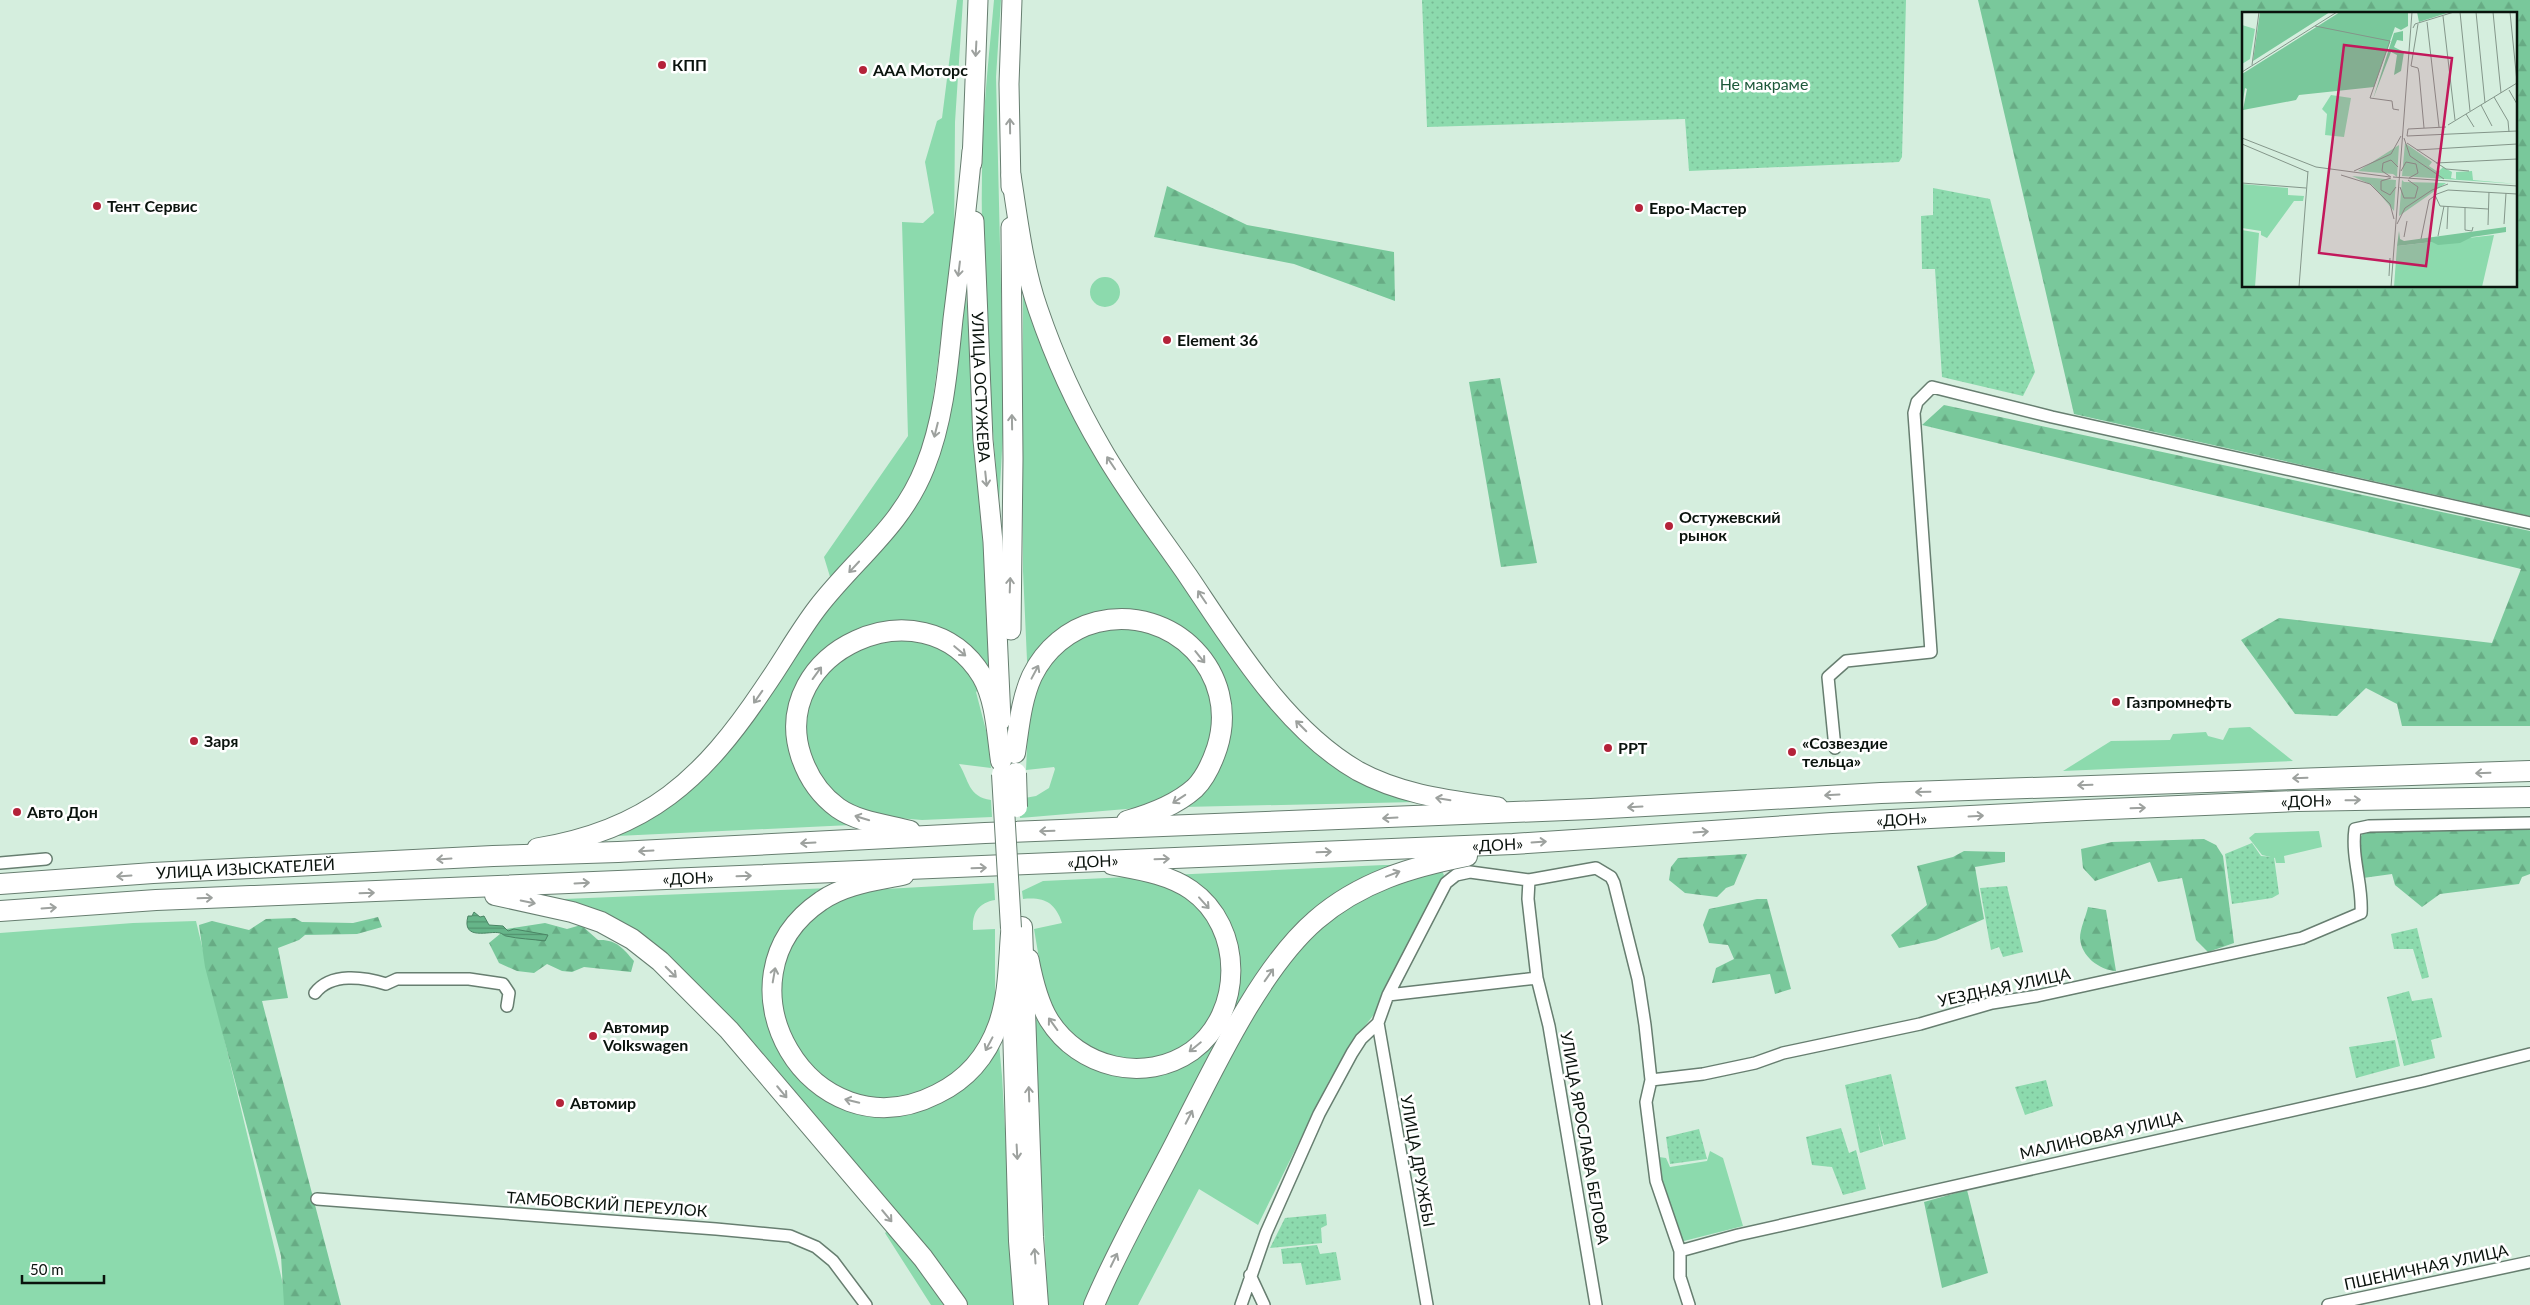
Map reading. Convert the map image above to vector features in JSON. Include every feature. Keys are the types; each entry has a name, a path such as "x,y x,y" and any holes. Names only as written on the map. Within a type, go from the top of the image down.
{"highway":[{"path":"1009,765 1020,714 1032,676 1049,651 1069,632 1104,621 1130,619 1150,623 1173,633 1196,651 1212,675 1222,712 1219,741 1204,777 1182,799 1129,821 1096,829"},
{"path":"926,836 849,814 828,799 811,779 798,748 796,731 798,713 804,694 831,656 853,641 891,630 918,632 948,642 972,663 988,689 1009,765 1016,927 1033,1186 1033,1237 1038,1305"},
{"name":"«ДОН»","path":"493,856 627,852 926,836 1526,812 1880,793 2530,771"},
{"name":"«ДОН»","path":"463,889 1513,844 1832,823 2066,811 2297,801 2530,796"},
{"path":"1094,1305 1133,1222 1231,1038 1259,991 1292,944 1331,908 1380,879 1424,864 1513,844"},
{"name":"УЛИЦА ИЗЫСКАТЕЛЕЙ","path":"0,884 153,873 493,856"},
{"path":"463,889 538,904 586,917 632,939 660,961 729,1030 923,1258 957,1305"},
{"name":"УЛИЦА ИЗЫСКАТЕЛЕЙ","path":"0,911 156,900 463,889"},
{"path":"1016,927 1019,1241 1024,1305"}],"main road":[{"name":"УЛИЦА ОСТУЖЕВА","path":"978,0 972,151 977,339 982,440 1009,765"},
{"name":"УЛИЦА ОСТУЖЕВА","path":"1009,765 1009,596 1013,459 1009,84 1012,0"},
{"path":"1009,84 1021,0"},
{"path":"493,856 557,845 628,822 665,800 688,783 713,757 741,723 818,606 883,537 898,516 925,466 939,419 948,368 972,151"},
{"path":"1010,175 1021,237 1037,307 1083,414 1102,450 1272,694 1322,745 1347,764 1375,779 1422,796 1526,812"},
{"path":"1016,927 1034,984 1045,1011 1055,1028 1080,1052 1107,1065 1136,1070 1166,1064 1192,1050 1217,1022 1230,989 1232,965 1230,951 1221,927 1202,899 1180,884 1136,869 1096,862"},
{"path":"930,869 858,885 833,894 808,911 786,940 773,976 775,1016 783,1040 796,1062 822,1087 851,1102 874,1106 898,1107 921,1103 954,1085 966,1076 990,1042 1002,1013 1016,927"}],"street":[{"path":"1835,748 1828,677 1846,661 1931,652 1914,413 1917,402 1932,387 2052,417 2530,523"},
{"name":"УЕЗДНАЯ УЛИЦА","path":"1651,1080 1703,1074 1754,1063 1783,1053 1920,1024 1992,1003 2053,993 2302,938 2361,913 2362,902 2353,843 2355,829 2369,826 2530,823"},
{"path":"0,864 46,859"},
{"path":"1241,1305 1250,1275 1288,1183 1324,1106 1361,1039 1378,1023 1388,995 1446,883 1456,875 1479,872 1529,880 1596,868 1610,877 1620,903 1638,979 1651,1080 1646,1102 1656,1181 1680,1250 1680,1277 1689,1305"},
{"name":"УЛИЦА ЯРОСЛАВА БЕЛОВА","path":"1529,880 1528,899 1537,978 1550,1026 1596,1305"},
{"path":"315,993 330,982 346,978 374,980 386,984 397,978 469,979 503,984 508,994 507,1006"},
{"path":"1388,995 1537,978"},
{"name":"УЛИЦА ДРУЖБЫ","path":"1378,1023 1427,1305"},
{"name":"МАЛИНОВАЯ УЛИЦА","path":"1680,1250 1758,1230 2414,1083 2530,1054"},
{"name":"ТАМБОВСКИЙ ПЕРЕУЛОК","path":"317,1199 790,1236 816,1247 829,1258 842,1271 861,1303"},
{"name":"ПШЕНИЧНАЯ УЛИЦА","path":"2328,1305 2530,1262"},
{"path":"1250,1275 1264,1305"}],"green space":[{"path":"957,0 963,0 955,122 954,242 928,435 903,497 831,580 824,557 908,436 902,222 923,223 934,213 925,162 937,121 942,118"},
{"path":"994,0 1001,0 996,77 1004,415 999,504 985,320 982,228 984,119"},
{"name":"Не макраме","path":"1422,0 1906,0 1902,157 1899,162 1689,171 1685,119 1427,127"},
{"path":"1978,0 2530,0 2530,516 2074,414"},
{"path":"1167,186 1247,225 1394,252 1395,301 1294,264 1154,237"},
{"path":"1933,188 1990,199 2035,372 2023,396 1942,377 1935,269 1922,269 1921,216 1933,215"},
{"path":"1023,277 1037,329 1270,703 1416,802 1138,808 1020,818 1019,799 1036,796 1049,788 1055,769 1054,767 1026,770 1029,705 1023,571"},
{"path":"1105,277 1116,281 1120,292 1116,303 1105,307 1094,303 1090,292 1094,281"},
{"path":"965,278 992,678 976,692 988,738 991,768 959,764 973,792 991,800 992,817 922,820 886,817 851,825 617,836 671,806 714,769 751,721 807,633 907,516"},
{"path":"1500,378 1537,563 1501,567 1469,382"},
{"path":"1944,405 2530,531 2530,726 2402,726 2397,704 2366,688 2337,716 2295,714 2241,640 2279,618 2492,643 2521,569 1922,425"},
{"path":"2250,727 2293,761 2063,771 2111,741 2170,740 2173,734 2206,732 2208,736 2223,740 2229,728"},
{"path":"2530,828 2530,874 2522,877 2519,884 2440,894 2422,907 2395,885 2392,874 2363,878 2358,842 2363,833 2379,831"},
{"path":"2319,831 2322,847 2284,856 2285,863 2276,863 2275,858 2262,855 2249,838 2255,833"},
{"path":"2204,839 2216,845 2223,856 2234,943 2208,952 2196,940 2182,878 2158,882 2150,862 2095,881 2083,868 2081,849 2112,842"},
{"path":"2252,843 2261,856 2274,857 2279,894 2272,898 2232,904 2225,854"},
{"path":"1964,851 2005,852 2005,862 1975,867 1984,919 1936,940 1899,948 1891,935 1927,905 1917,866 1953,857"},
{"path":"1747,854 1734,885 1726,888 1717,897 1685,893 1669,880 1671,867 1678,858"},
{"path":"1393,865 1398,881 1441,869 1444,875 1379,1008 1354,1040 1329,1081 1258,1225 1199,1189 1138,1305 1048,1305 1040,1147 1031,1023 1053,1009 1042,976 1034,929 1062,923 1056,910 1048,902 1037,899 1023,899 1022,891 1043,881"},
{"path":"994,883 995,900 980,906 977,910 973,930 995,929 995,1001 1002,1076 1015,1305 965,1305 715,1007 565,902 564,899 831,888 852,895 885,889"},
{"path":"2007,886 2023,952 2003,957 1999,947 1991,950 1980,888"},
{"path":"1757,899 1767,899 1791,989 1775,994 1770,974 1712,983 1716,968 1734,959 1728,945 1709,943 1703,925 1709,909"},
{"path":"2088,907 2106,910 2116,971 2097,965 2087,956 2081,945 2080,934"},
{"path":"378,917 382,927 357,934 305,935 299,940 278,948 288,998 262,1001 341,1305 284,1305 281,1256 205,967 199,925 212,921 249,930 266,919 295,918 302,922 353,923"},
{"path":"196,921 288,1305 0,1305 0,933 133,923"},
{"path":"545,923 567,929 581,925 598,940 610,941 623,948 634,961 631,972 584,967 572,972 562,971 547,964 534,973 517,971 499,963 489,943 506,929"},
{"path":"2417,928 2429,977 2422,979 2413,949 2394,949 2391,934"},
{"path":"2409,991 2412,1001 2432,998 2442,1037 2431,1040 2435,1058 2404,1066 2387,997"},
{"path":"2395,1040 2400,1066 2356,1078 2349,1047"},
{"path":"1891,1074 1906,1139 1884,1145 1878,1122 1883,1146 1860,1153 1845,1085"},
{"path":"2046,1080 2053,1106 2025,1115 2015,1087"},
{"path":"1841,1128 1849,1153 1856,1150 1866,1189 1843,1195 1832,1167 1812,1165 1806,1137"},
{"path":"1699,1129 1707,1159 1670,1164 1666,1137"},
{"path":"1710,1151 1723,1158 1743,1226 1680,1242 1659,1180 1659,1157 1666,1158 1670,1167 1707,1161"},
{"path":"1967,1190 1988,1273 1942,1288 1924,1202"},
{"path":"1326,1214 1327,1225 1321,1228 1322,1243 1270,1248 1285,1218"},
{"path":"890,1229 948,1305 931,1305 885,1233"},
{"path":"1317,1245 1320,1254 1336,1252 1341,1280 1306,1285 1301,1263 1283,1264 1281,1249"}],"shaded area":[{"path":"474,912 480,917 484,916 489,925 503,926 508,931 514,929 548,935 545,941 505,936 495,932 472,932 467,924 468,916 472,916"}],"place":[{"name":"КПП","path":"662,65"},
{"name":"ААА Моторс","path":"863,70"},
{"name":"Тент Сервис","path":"97,206"},
{"name":"Евро-Мастер","path":"1639,208"},
{"name":"Element 36","path":"1167,340"},
{"name":"Остужевский рынок","path":"1669,526"},
{"name":"Газпромнефть","path":"2116,702"},
{"name":"Заря","path":"194,741"},
{"name":"РРТ","path":"1608,748"},
{"name":"«Созвездие тельца»","path":"1792,752"},
{"name":"Авто Дон","path":"17,812"},
{"name":"Автомир Volkswagen","path":"593,1036"},
{"name":"Автомир","path":"560,1103"}]}
